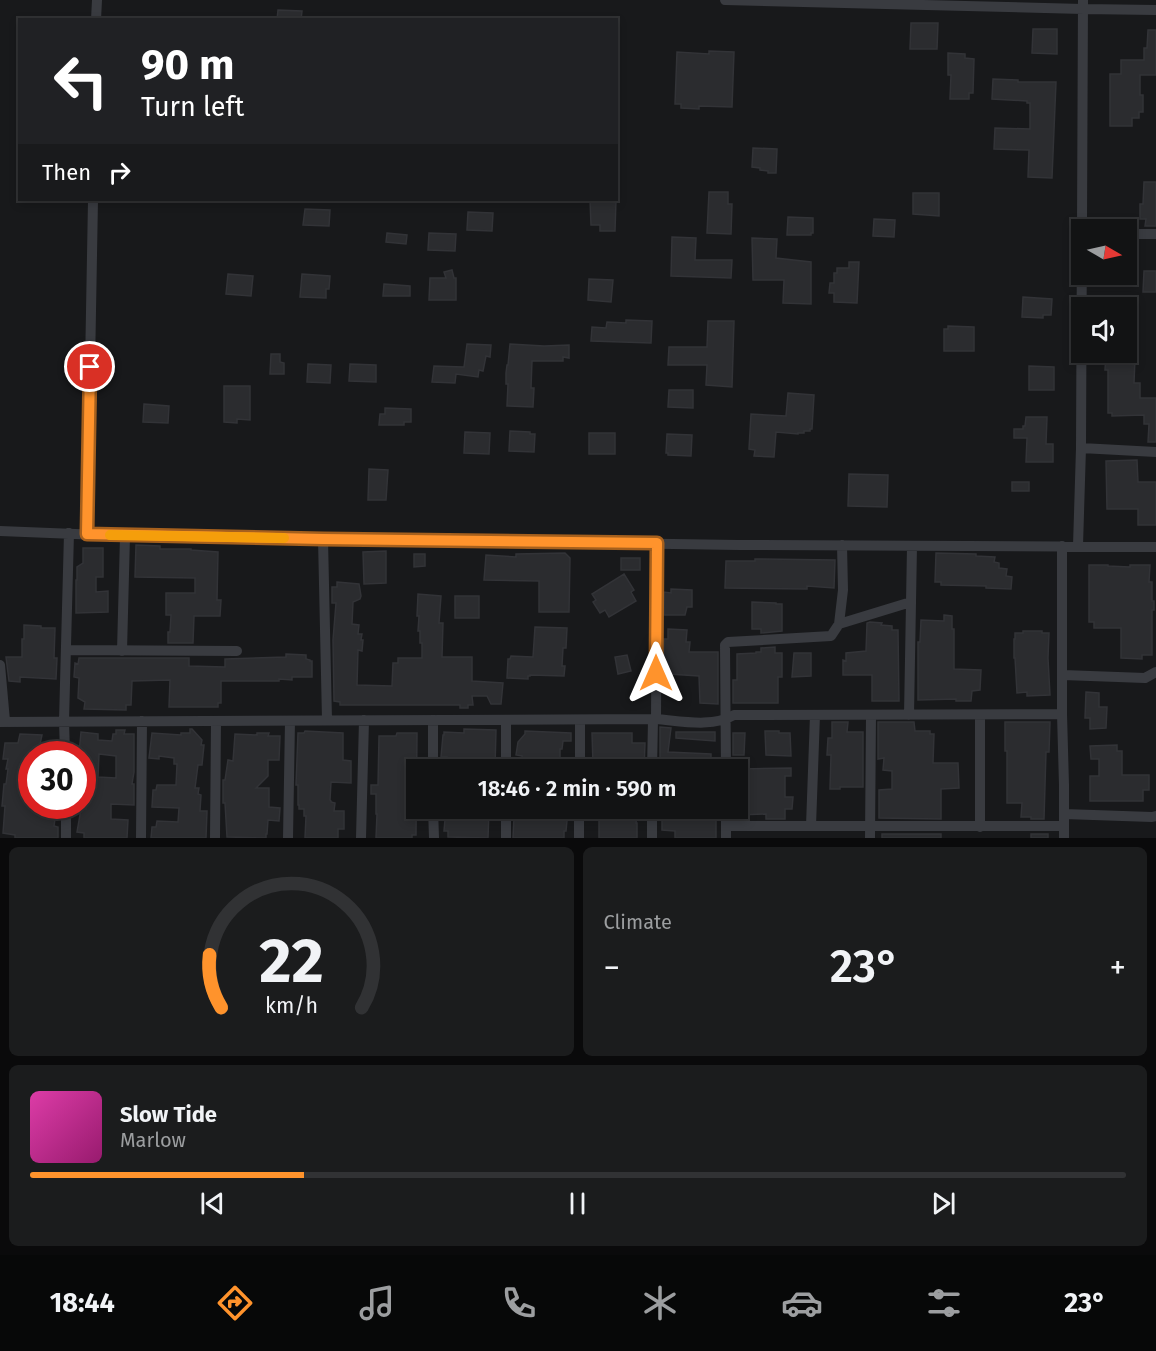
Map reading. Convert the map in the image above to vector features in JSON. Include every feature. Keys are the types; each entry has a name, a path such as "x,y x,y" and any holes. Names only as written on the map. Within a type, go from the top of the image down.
{"street":[{"path":"96,0 96,18"},
{"path":"725,0 1083,5 1156,10"},
{"path":"1081,219 1083,5"},
{"path":"87,534 93,201"},
{"path":"1137,234 1156,234"},
{"path":"1078,546 1081,448 1081,285"},
{"path":"1081,448 1156,452"},
{"path":"0,531 125,536 739,545 1156,547"},
{"path":"65,741 69,533"},
{"path":"122,651 125,536"},
{"path":"323,539 327,720"},
{"path":"652,759 657,543"},
{"path":"726,759 725,645 728,642 831,636 839,624 843,590 842,545"},
{"path":"909,715 912,546"},
{"path":"1062,546 1064,838"},
{"path":"839,624 911,602"},
{"path":"66,650 237,651"},
{"path":"0,665 2,722 654,719 707,723 726,720 734,715 1062,714"},
{"path":"1063,675 1145,678 1156,672"},
{"path":"811,826 814,715"},
{"path":"870,838 871,715"},
{"path":"980,715 980,827"},
{"path":"361,838 364,720"},
{"path":"433,720 433,759"},
{"path":"506,720 506,759"},
{"path":"580,720 580,759"},
{"path":"141,838 142,721"},
{"path":"215,838 216,721"},
{"path":"288,838 290,721"},
{"path":"1064,814 1156,816"},
{"path":"66,819 66,838"},
{"path":"433,819 434,838"},
{"path":"506,819 506,838"},
{"path":"579,819 579,838"},
{"path":"652,819 652,838"},
{"path":"726,832 811,826 1064,826"},
{"path":"825,838 826,826"},
{"path":"1004,838 1005,826"}],"building":[{"path":"278,10 302,11 301,18 277,18"},
{"path":"911,23 938,23 937,49 910,49"},
{"path":"1033,29 1057,29 1057,54 1032,53"},
{"path":"1148,30 1156,30 1156,75 1140,75 1143,112 1139,112 1139,118 1132,118 1132,126 1110,126 1110,74 1121,74 1121,60 1144,60"},
{"path":"709,51 734,52 732,107 681,108 681,104 675,104 677,52 709,54"},
{"path":"948,53 965,54 965,58 974,59 973,93 969,93 969,99 950,99 951,75 948,75"},
{"path":"993,79 1018,80 1018,82 1056,82 1052,178 1028,177 1029,150 994,149 995,128 1030,129 1030,103 992,99"},
{"path":"753,148 777,149 776,173 768,173 760,168 752,167"},
{"path":"1144,182 1156,182 1156,226 1145,226 1146,219 1140,219"},
{"path":"709,192 728,192 728,204 732,204 731,234 707,233"},
{"path":"913,193 939,193 939,216 913,214"},
{"path":"590,201 616,201 615,231 600,231 600,225 591,225"},
{"path":"305,209 330,210 329,226 303,225"},
{"path":"468,212 493,213 492,231 467,230"},
{"path":"788,217 813,218 813,233 811,235 787,235"},
{"path":"874,219 895,220 894,237 873,236"},
{"path":"387,233 407,235 406,244 386,242"},
{"path":"429,233 456,234 455,251 428,250"},
{"path":"672,237 696,238 695,260 732,260 731,278 671,276"},
{"path":"752,238 777,239 776,258 811,262 811,304 783,303 784,280 753,280"},
{"path":"849,262 859,262 857,303 834,302 834,293 829,293 830,283 834,283 834,273 837,273 837,268 849,268"},
{"path":"452,270 456,278 456,300 429,300 430,278 446,278 444,272"},
{"path":"1144,271 1156,271 1156,292 1143,292"},
{"path":"228,274 253,276 251,296 226,294"},
{"path":"302,274 330,276 326,298 300,297"},
{"path":"589,279 613,280 611,302 588,300"},
{"path":"384,284 410,286 410,296 383,296"},
{"path":"1023,297 1052,299 1051,315 1043,315 1043,318 1022,317"},
{"path":"626,320 652,321 651,343 591,341 592,327 606,328 607,322 626,323"},
{"path":"708,321 734,321 732,387 706,385 707,365 668,365 669,347 707,347"},
{"path":"948,326 974,327 974,351 944,351 944,329 948,329"},
{"path":"467,344 491,345 490,357 486,356 483,371 479,370 478,377 456,374 455,383 432,382 434,366 464,367"},
{"path":"510,344 569,345 569,358 563,357 563,361 532,361 533,407 507,406 506,373"},
{"path":"271,354 280,354 280,362 284,363 284,374 270,374"},
{"path":"1105,363 1135,363 1134,383 1140,383 1140,398 1156,398 1156,442 1148,442 1149,424 1144,424 1144,415 1112,416 1112,413 1108,413 1108,370 1105,370"},
{"path":"308,364 331,365 330,383 307,382"},
{"path":"350,364 376,365 376,382 349,381"},
{"path":"1029,366 1054,367 1054,390 1029,390"},
{"path":"224,386 250,386 250,420 237,419 237,423 224,422"},
{"path":"669,390 693,390 693,408 668,407"},
{"path":"788,393 814,395 812,429 798,434 776,432 774,457 754,456 755,450 749,449 751,414 786,416"},
{"path":"144,404 169,406 168,423 143,422"},
{"path":"385,408 411,409 411,422 404,422 404,425 379,425 380,414 385,414"},
{"path":"1026,417 1047,417 1046,444 1053,444 1053,462 1026,462 1027,438 1014,438 1014,429 1023,429"},
{"path":"510,431 535,434 534,452 509,451"},
{"path":"465,432 490,433 489,454 464,453"},
{"path":"589,433 615,433 615,454 589,454"},
{"path":"667,434 692,435 691,456 668,455 666,453"},
{"path":"1137,460 1138,482 1156,482 1156,525 1138,525 1138,509 1107,509 1106,461"},
{"path":"369,469 388,470 386,500 368,500"},
{"path":"849,474 888,475 887,507 848,506"},
{"path":"1012,482 1029,482 1029,491 1012,491"},
{"path":"136,545 160,546 160,549 218,552 217,600 221,600 220,616 194,616 193,643 168,643 171,615 166,615 166,593 195,593 195,578 135,577"},
{"path":"83,548 103,548 103,577 96,577 96,592 108,591 108,612 76,613 77,567 83,563"},
{"path":"386,551 386,583 364,584 363,552"},
{"path":"565,553 570,558 569,612 539,612 539,581 484,580 486,555 516,557 516,554"},
{"path":"936,553 995,557 994,562 999,563 999,568 1007,569 1006,576 1012,577 1011,589 941,585 941,582 935,582"},
{"path":"414,554 425,554 425,566 414,567"},
{"path":"621,558 640,558 640,570 621,570"},
{"path":"755,559 835,560 834,588 807,586 807,589 725,588 726,561 755,561"},
{"path":"1089,565 1130,567 1130,565 1150,565 1149,582 1152,582 1152,601 1154,601 1152,655 1142,655 1142,659 1121,658 1121,628 1094,628 1094,622 1089,622"},
{"path":"624,574 634,590 631,592 636,601 609,617 605,610 600,613 593,602 596,600 592,594"},
{"path":"337,582 359,584 361,596 353,602 352,624 359,625 358,634 362,634 361,640 363,640 362,651 358,650 357,685 392,686 393,663 398,663 398,658 422,658 422,643 420,643 420,631 418,631 419,616 417,616 418,594 441,596 439,623 443,623 442,657 472,657 472,681 503,683 501,704 491,704 487,696 472,696 473,705 468,705 468,708 460,708 460,705 340,705 340,702 334,701 333,640 336,603 332,603 332,587 337,587"},
{"path":"671,589 692,590 692,607 687,607 685,615 664,615 664,592 671,593"},
{"path":"455,596 479,596 479,618 455,618"},
{"path":"752,602 782,604 782,631 761,633 761,629 752,629"},
{"path":"944,615 952,616 954,669 981,670 980,690 972,691 971,701 918,700 918,642 920,642 921,620 944,621"},
{"path":"867,623 882,623 881,625 892,626 892,630 898,630 899,701 872,701 872,675 843,675 843,660 846,661 846,653 866,651"},
{"path":"24,625 55,628 56,679 20,677 20,682 9,681 6,657 22,657"},
{"path":"535,627 567,628 566,648 563,648 564,676 530,675 528,679 507,678 508,659 511,656 533,657"},
{"path":"668,629 687,630 686,642 690,642 689,652 718,652 718,704 700,703 699,676 668,674 664,668 664,639 668,639"},
{"path":"1023,631 1049,633 1050,695 1027,696 1027,692 1017,693 1014,639 1015,633 1023,633"},
{"path":"775,647 775,653 782,653 782,677 778,677 778,703 733,703 733,680 737,680 737,654 756,653 761,652 761,648"},
{"path":"794,653 811,653 811,676 792,677"},
{"path":"286,654 306,655 306,659 312,661 312,677 292,677 292,680 279,679 279,681 221,681 221,703 218,703 218,707 169,707 170,680 132,681 131,705 126,705 126,710 84,709 85,702 78,698 79,678 74,677 75,663 78,664 79,658 189,658 189,666 225,667 225,659 286,657"},
{"path":"627,655 631,671 618,674 615,657"},
{"path":"1086,692 1099,693 1099,707 1107,707 1106,728 1090,729 1090,718 1085,718"},
{"path":"832,722 848,722 847,732 863,732 863,787 830,789 831,755 827,755 828,738 832,738"},
{"path":"878,722 914,722 915,731 930,731 930,734 934,734 933,763 958,763 959,788 941,789 941,819 879,818 879,790 892,789 892,771 883,770 884,758 878,759"},
{"path":"1005,722 1050,722 1049,752 1046,752 1044,819 1021,817 1022,803 1007,803"},
{"path":"660,727 671,728 668,752 711,754 711,759 660,759"},
{"path":"190,729 202,740 201,745 204,745 202,765 198,765 195,788 199,788 198,794 201,795 200,811 207,811 206,838 151,838 152,827 156,827 157,821 178,822 179,808 152,807 153,790 156,790 157,785 176,785 177,764 174,764 174,758 159,756 159,759 149,758 152,733 181,735 181,733 190,733"},
{"path":"464,729 496,730 495,759 441,757 444,732 464,733"},
{"path":"116,730 125,730 124,734 134,734 132,784 134,784 134,805 111,804 111,819 128,820 127,838 84,838 84,833 77,832 79,819 96,819 96,741 80,741 81,732 98,734 98,740 112,741 113,734 116,734","holes":["99,754 116,756 116,778 98,777"]},
{"path":"305,731 343,733 343,760 351,761 351,783 331,782 330,800 335,803 334,811 344,811 344,829 338,829 338,838 305,838 306,816 304,816 304,809 299,809 298,785 296,785 298,733"},
{"path":"525,731 571,733 571,741 563,741 560,759 522,759 522,756 516,755 518,742"},
{"path":"765,731 790,733 791,756 766,755"},
{"path":"676,732 715,732 715,741 676,738"},
{"path":"257,733 280,736 279,760 268,760 268,776 256,788 269,788 269,807 280,808 279,821 268,820 266,838 227,837 223,780 225,780 228,760 233,761 235,734 257,735"},
{"path":"397,733 417,733 417,759 406,759 406,819 416,819 416,835 412,835 412,838 376,838 376,794 371,794 371,785 378,785 379,736 396,736"},
{"path":"592,733 632,733 632,743 645,743 644,759 593,759"},
{"path":"733,733 745,733 744,755 733,755"},
{"path":"20,734 42,735 41,741 18,741"},
{"path":"5,743 18,743 18,819 55,819 54,826 58,827 58,838 15,838 15,835 3,833 5,806 2,806 8,769 6,769 8,759 3,759"},
{"path":"1117,745 1117,751 1122,751 1122,775 1149,775 1149,790 1143,790 1143,801 1090,801 1090,776 1099,776 1099,759 1091,759 1090,746"},
{"path":"791,768 791,776 785,776 785,797 793,797 792,809 785,809 785,819 766,819 766,814 748,815 748,769"},
{"path":"445,819 489,819 488,838 448,837 448,831 444,831"},
{"path":"514,819 567,819 564,838 513,838"},
{"path":"599,819 636,819 637,838 599,838"},
{"path":"662,819 716,819 716,838 675,838 675,831 662,830"},
{"path":"882,834 941,834 941,838 882,838"},
{"path":"1031,834 1048,834 1048,838 1031,838"}],"slow traffic":[{"path":"110,535 284,538"}],"route":[{"path":"90,367 87,534 657,543 656,673"}]}
